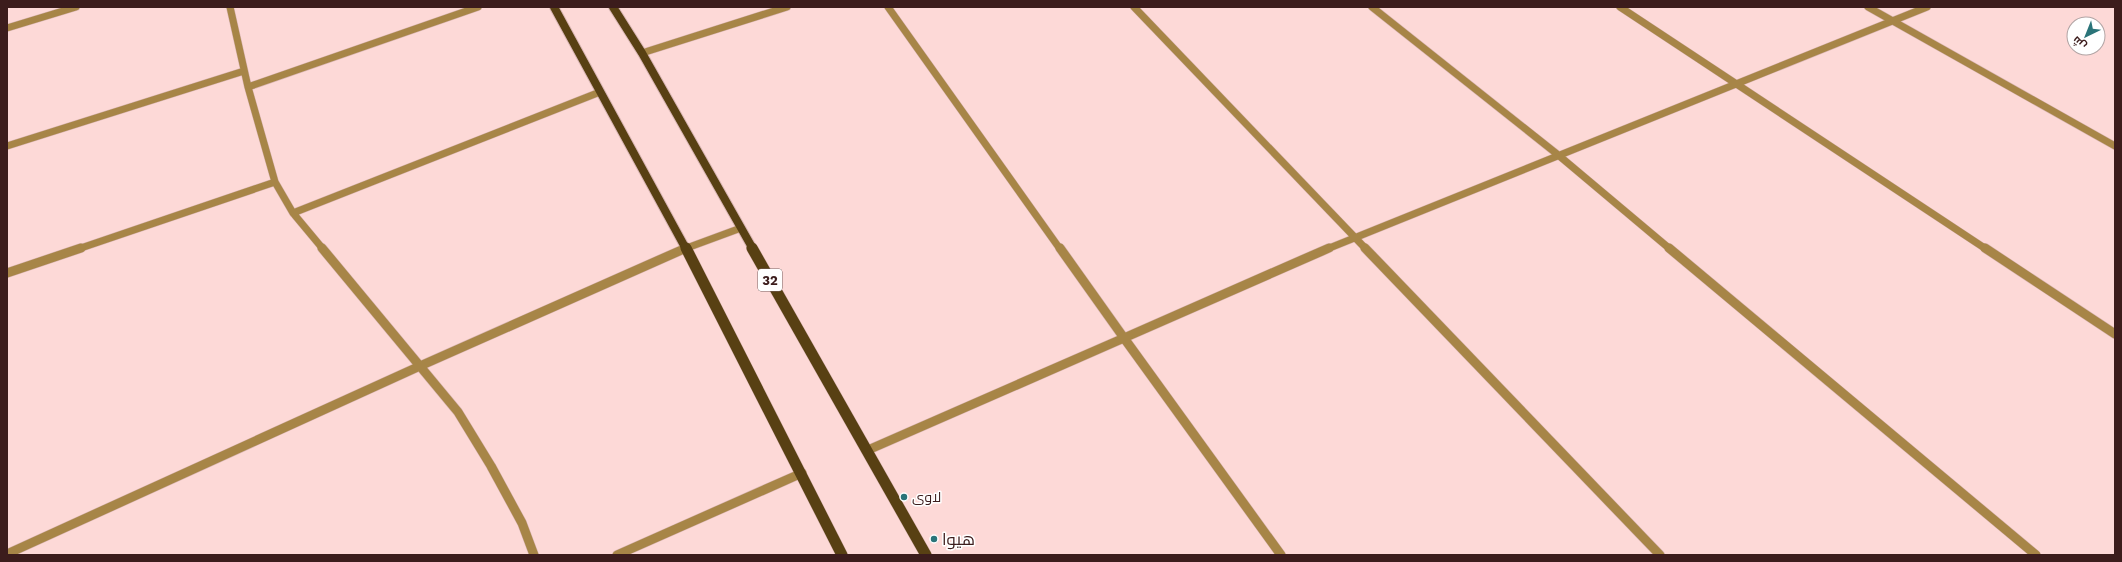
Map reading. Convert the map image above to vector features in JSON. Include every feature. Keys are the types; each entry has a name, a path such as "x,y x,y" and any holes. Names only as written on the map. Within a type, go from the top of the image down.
{"main road":[{"path":"554,7 686,248 802,473 842,555"},
{"name":"32","path":"613,7 642,53 740,228 868,450 926,555"}],"street":[{"path":"7,28 76,7"},
{"path":"230,7 248,87 275,182 293,214 458,412 491,466 522,523 534,555"},
{"path":"248,87 478,7"},
{"path":"642,53 787,7"},
{"path":"888,7 1281,555"},
{"path":"1134,7 1660,555"},
{"path":"1372,7 1557,154 2036,555"},
{"path":"1620,7 2115,334"},
{"path":"1868,7 2115,146"},
{"path":"868,450 1354,237 1557,154 1737,84 1927,7"},
{"path":"7,146 244,71"},
{"path":"293,214 600,92"},
{"path":"7,273 275,182"},
{"path":"7,554 420,366 686,248 740,228"},
{"path":"617,555 802,473"}],"place":[{"name":"لاوی","path":"904,497"},
{"name":"هیوا","path":"934,539"}]}
